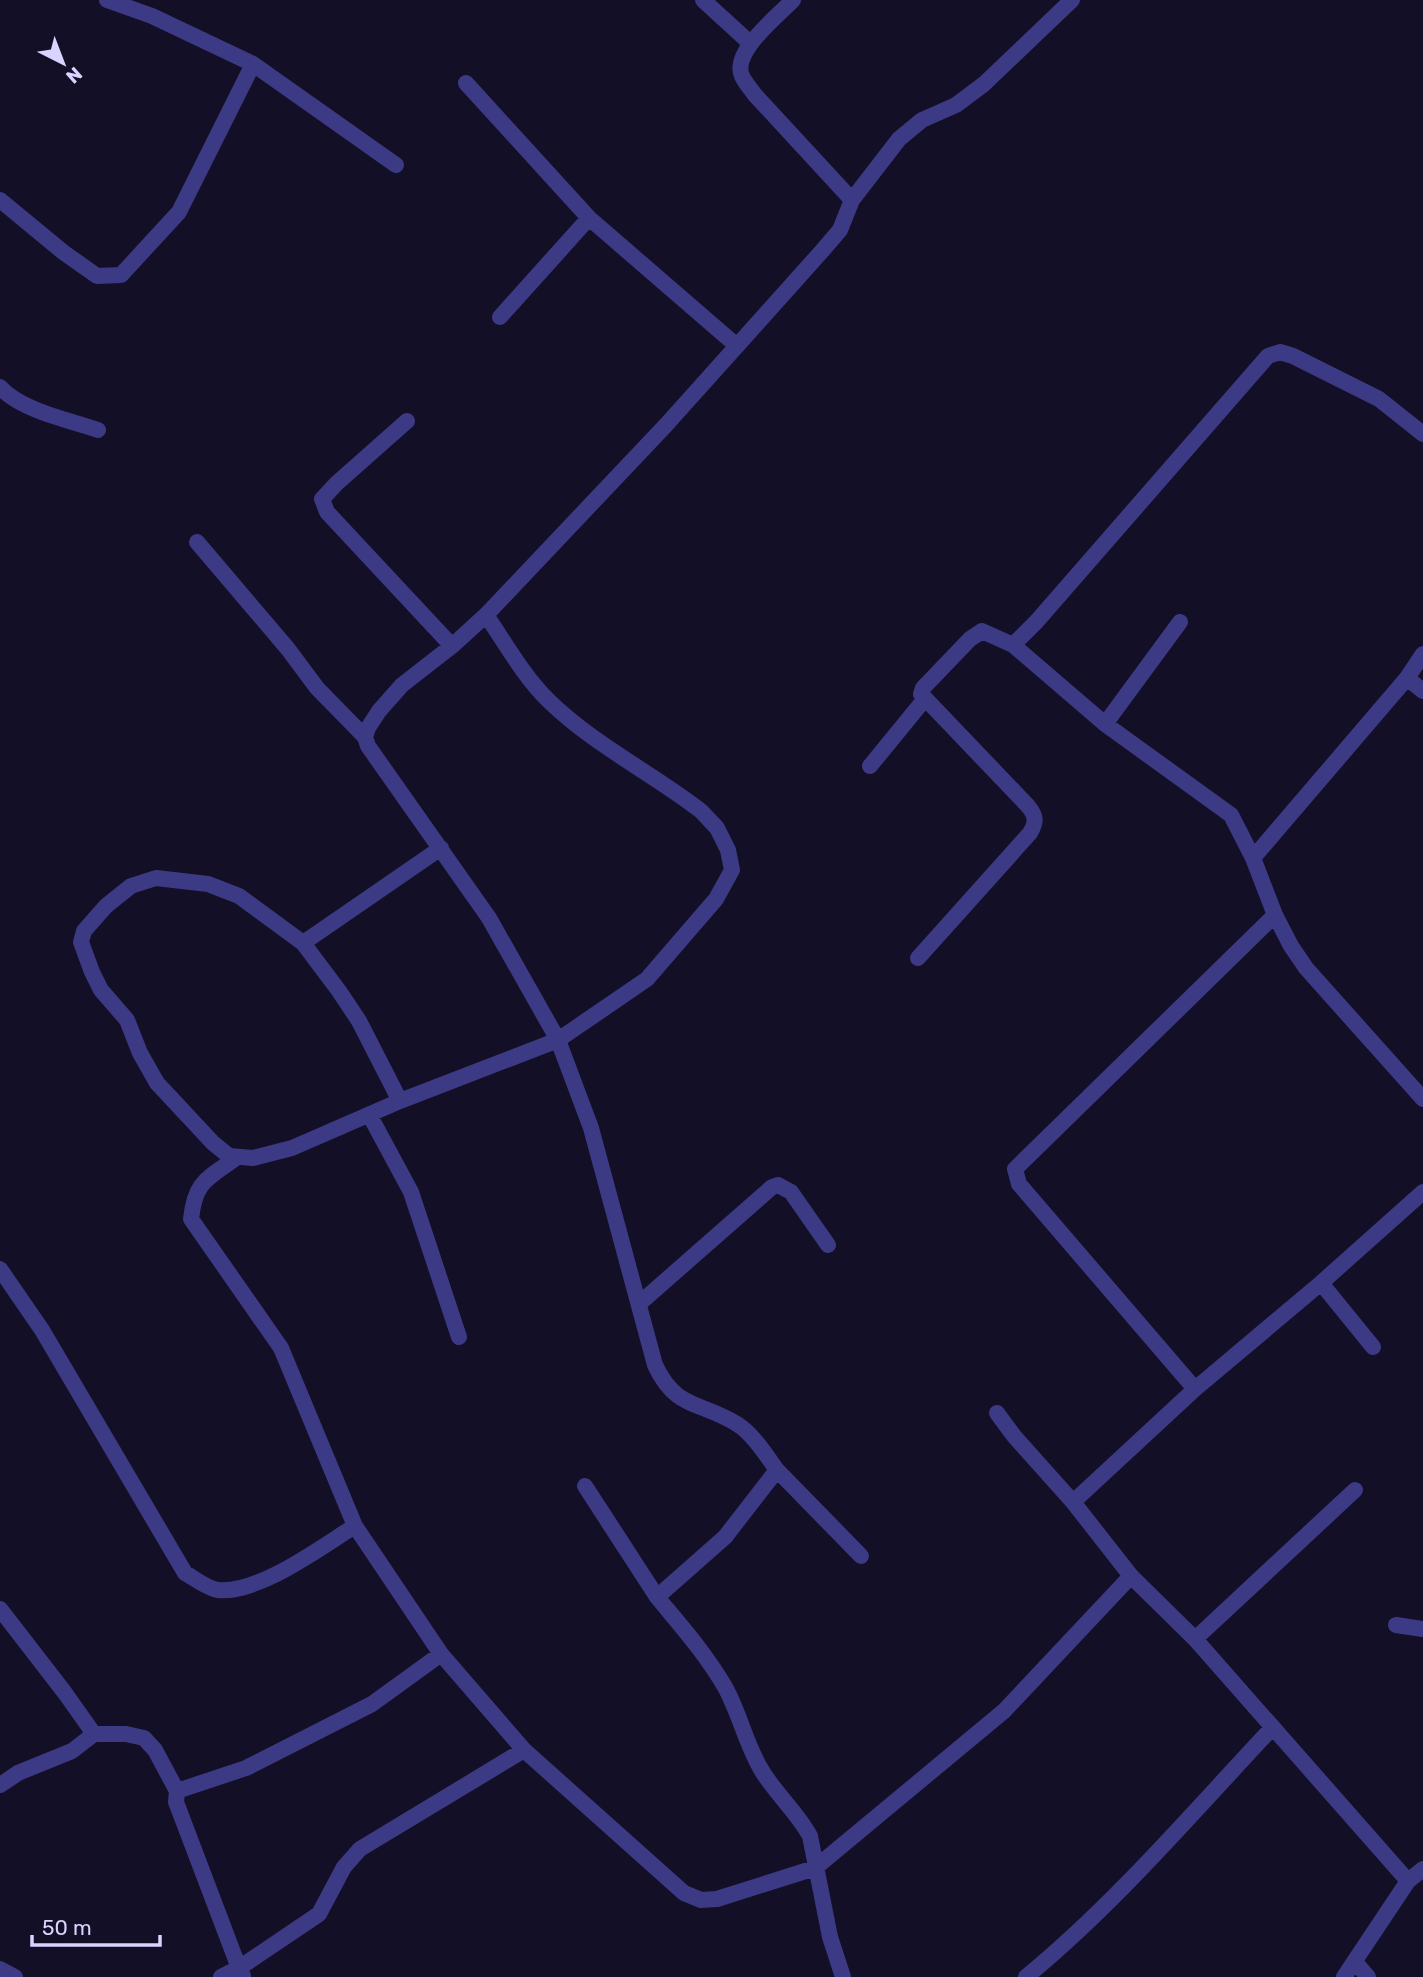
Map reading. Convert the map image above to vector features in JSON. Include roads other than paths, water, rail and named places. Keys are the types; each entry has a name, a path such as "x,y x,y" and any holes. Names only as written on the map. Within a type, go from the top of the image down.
{"street":[{"path":"107,0 152,16 253,64 396,165"},
{"path":"703,0 750,43"},
{"path":"793,0 750,43 741,66 741,75 755,95 852,200"},
{"path":"365,737 379,711 402,685 486,615 737,346 839,230 852,200 899,139 922,120 956,104 984,84 1072,0"},
{"path":"0,200 97,276 121,275 179,212 253,64"},
{"path":"466,83 589,218 737,346"},
{"path":"500,317 589,218"},
{"path":"1013,645 1037,621 1268,356 1280,352 1293,356 1379,399 1423,434"},
{"path":"0,387 13,399 98,430"},
{"path":"407,421 337,483 322,499 323,505 452,646"},
{"path":"197,542 288,649 317,688 365,737 368,746 489,918 558,1040 591,1128 655,1365 664,1384 675,1395 740,1426 777,1470 861,1556"},
{"path":"400,1101 359,1021 303,943 239,896 208,884 156,878 131,886 106,906 84,931 81,942 101,990 127,1020 140,1054 158,1083 213,1143 236,1158 253,1158 292,1148 400,1101 558,1040 647,979 716,899 732,870 728,850 717,828 701,811 571,722 547,699 529,678 486,615"},
{"path":"1105,724 1181,622"},
{"path":"918,958 1036,823 1035,814 1028,806 921,694 923,688 976,633 982,631 1013,645 1105,724 1231,815 1253,858 1290,946 1306,968 1421,1090"},
{"path":"1253,858 1407,678 1423,654"},
{"path":"1407,678 1423,691"},
{"path":"870,766 924,700"},
{"path":"303,943 441,848"},
{"path":"1195,1389 1019,1184 1015,1169 1275,915"},
{"path":"370,1116 411,1192 459,1337"},
{"path":"236,1158 202,1182 194,1198 191,1219 281,1348 355,1526 441,1654 524,1750 684,1894 701,1900 717,1899 815,1868 1004,1711 1131,1576"},
{"path":"640,1303 778,1185 791,1192 828,1245"},
{"path":"1073,1502 1195,1389 1321,1283 1423,1192"},
{"path":"0,1269 42,1330 185,1573 217,1590 245,1587 290,1567 355,1526"},
{"path":"1321,1283 1373,1347"},
{"path":"997,1413 1073,1502 1131,1576 1195,1639 1408,1881"},
{"path":"657,1597 725,1537 777,1470"},
{"path":"585,1486 657,1597 688,1631 725,1687 760,1768 807,1830 830,1937 843,1977"},
{"path":"1195,1639 1355,1490"},
{"path":"0,1609 94,1734"},
{"path":"1396,1625 1423,1629"},
{"path":"177,1791 246,1768 372,1704 441,1654"},
{"path":"1026,1977 1060,1949 1138,1872 1273,1727"},
{"path":"0,1785 18,1773 72,1751 94,1734 126,1734 144,1738 155,1750 177,1791 176,1802 241,1972"},
{"path":"222,1977 241,1972 319,1914 344,1867 360,1849 524,1750"},
{"path":"1344,1977 1408,1881 1423,1868"},
{"path":"1355,1962 1368,1977"},
{"path":"0,1969 15,1977"}]}
